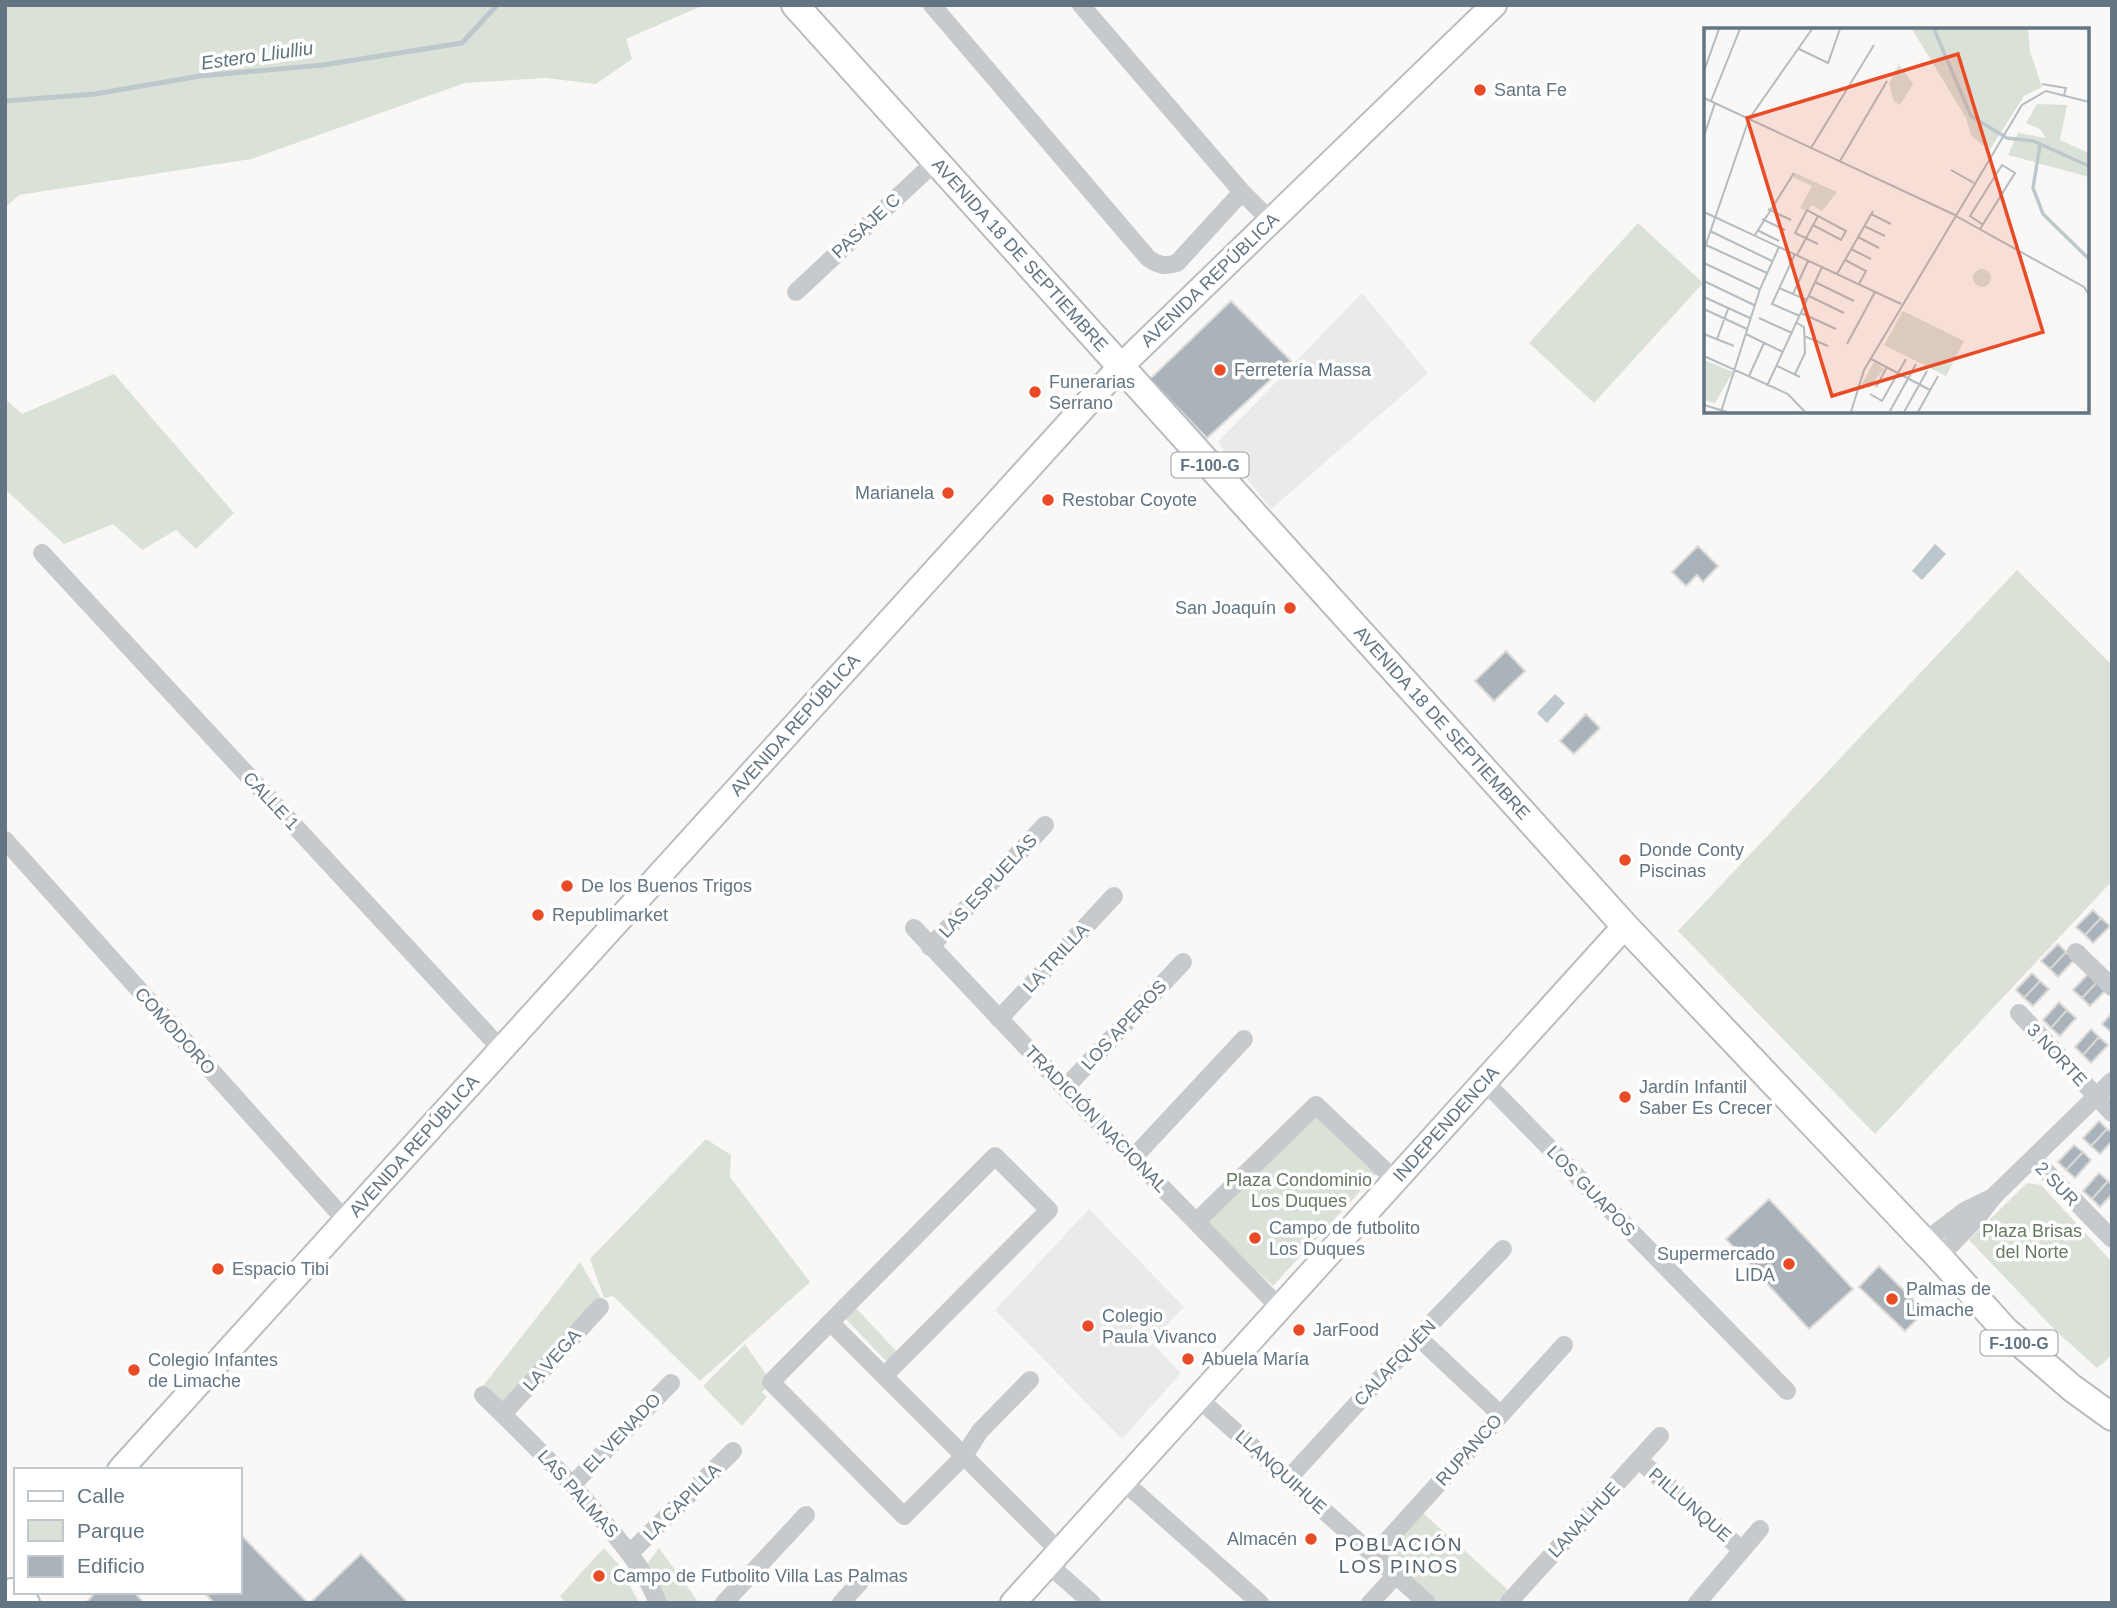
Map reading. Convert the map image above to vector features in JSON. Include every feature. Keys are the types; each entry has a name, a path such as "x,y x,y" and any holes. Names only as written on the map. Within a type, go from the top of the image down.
{"main road":[{"name":"AVENIDA 18 DE SEPTIEMBRE","path":"795,5 1625,926 2022,1345 2072,1388 2112,1417"},
{"name":"AVENIDA REPÚBLICA","path":"122,1468 1121,366 1494,5"},
{"name":"INDEPENDENCIA","path":"1013,1603 1625,926"}],"street":[{"path":"932,5 1148,258 1157,264 1168,266 1188,254 1242,192"},
{"path":"1081,5 1242,192 1271,221"},
{"name":"PASAJE C","path":"796,292 936,161"},
{"name":"CALLE 1","path":"42,553 501,1049"},
{"name":"LAS ESPUELAS","path":"930,947 1045,825"},
{"name":"COMODORO","path":"5,840 346,1221"},
{"name":"LA TRILLA","path":"999,1019 1114,896"},
{"name":"TRADICIÓN NACIONAL","path":"914,929 1280,1308"},
{"path":"2076,952 2112,987"},
{"name":"LOS APEROS","path":"1065,1088 1183,962"},
{"name":"3 NORTE","path":"2019,1013 2112,1113"},
{"path":"1134,1157 1244,1039"},
{"path":"1931,1249 1977,1218 1994,1196 2112,1081"},
{"name":"LOS GUAPOS","path":"1484,1082 1787,1391"},
{"path":"1196,1223 1316,1105 1395,1180"},
{"path":"884,1376 1049,1210 995,1156 771,1382 904,1516 964,1456 980,1431 1030,1380"},
{"name":"2 SUR","path":"2033,1158 2112,1239"},
{"name":"CALAFQUÉN","path":"1288,1479 1503,1249"},
{"name":"LA VEGA","path":"503,1414 600,1307"},
{"path":"830,1322 964,1456 1092,1603"},
{"path":"1418,1337 1502,1415"},
{"name":"RUPANCO","path":"1374,1555 1564,1345"},
{"name":"EL VENADO","path":"573,1484 671,1383"},
{"name":"LAS PALMAS","path":"483,1395 573,1484 630,1553 650,1583 658,1603"},
{"name":"LLANQUIHUE","path":"1198,1398 1427,1603"},
{"name":"LANALHUE","path":"1508,1603 1660,1436"},
{"name":"LA CAPILLA","path":"630,1553 733,1451"},
{"name":"PILLUNQUE","path":"1639,1460 1742,1550"},
{"path":"1123,1481 1260,1603"},
{"path":"724,1603 806,1515"},
{"path":"1697,1603 1760,1529"},
{"path":"1370,1603 1396,1575"},
{"path":"841,1603 860,1582"}],"shaded area":[{"path":"1362,293 1428,373 1271,509 1218,442"},
{"path":"1935,544 1946,554 1922,580 1912,571"},
{"path":"1555,694 1565,703 1547,723 1537,713"},
{"name":"Colegio Paula Vivanco","path":"1089,1209 1184,1307 1151,1342 1181,1373 1122,1439 995,1310"}],"green space":[{"path":"5,5 704,5 626,39 632,59 596,84 546,78 465,83 251,159 19,195 5,208"},
{"path":"1638,223 1703,283 1594,403 1529,343"},
{"path":"114,374 234,513 196,549 176,530 142,550 113,524 64,544 5,489 5,399 22,414"},
{"path":"2017,570 2112,665 2112,881 1875,1134 1678,931"},
{"name":"Plaza Condominio Los Duques","path":"1313,1112 1377,1173 1273,1286 1205,1222"},
{"path":"706,1139 731,1155 730,1177 810,1282 700,1381 613,1296 604,1298 590,1259"},
{"name":"Plaza Brisas del Norte","path":"2027,1183 2041,1185 2112,1262 2112,1355 2097,1368 2056,1331 1969,1240"},
{"path":"580,1262 603,1302 506,1406 489,1398 483,1386"},
{"path":"854,1306 897,1352 886,1361 844,1317"},
{"path":"745,1344 772,1383 762,1392 767,1397 742,1426 703,1386"},
{"path":"1423,1513 1508,1590 1496,1603 1432,1603 1383,1558"},
{"name":"Campo de Futbolito Villa Las Palmas","path":"604,1548 620,1566 639,1603 565,1603 560,1596"},
{"path":"659,1548 699,1603 666,1603 646,1565"}],"building":[{"name":"Ferretería Massa","path":"1231,301 1291,361 1207,438 1150,379"},
{"path":"1698,546 1718,566 1703,582 1697,575 1686,586 1672,572"},
{"path":"1506,651 1525,671 1494,701 1475,681"},
{"path":"1586,714 1600,728 1574,754 1560,741"},
{"path":"2093,910 2101,918 2085,935 2076,927"},
{"path":"2101,918 2110,926 2093,943 2085,935"},
{"path":"2058,944 2066,952 2050,969 2041,961"},
{"path":"2066,952 2074,960 2058,977 2050,969"},
{"path":"2032,973 2040,981 2024,998 2016,990"},
{"path":"2089,973 2098,981 2082,998 2073,990"},
{"path":"2040,981 2049,989 2033,1006 2024,998"},
{"path":"2098,981 2107,989 2090,1006 2082,998"},
{"path":"2059,1002 2067,1010 2051,1028 2043,1020"},
{"path":"2067,1010 2076,1018 2060,1036 2051,1028"},
{"path":"2112,1013 2112,1031 2111,1032 2102,1024"},
{"path":"2091,1029 2099,1037 2083,1055 2075,1047"},
{"path":"2099,1037 2108,1045 2091,1063 2083,1055"},
{"path":"2099,1121 2107,1129 2091,1146 2083,1138"},
{"path":"2107,1129 2112,1133 2112,1141 2100,1154 2091,1146"},
{"path":"2074,1145 2083,1152 2066,1170 2058,1162"},
{"path":"2083,1152 2091,1160 2075,1178 2066,1170"},
{"path":"2099,1173 2108,1181 2092,1199 2083,1191"},
{"path":"2108,1181 2112,1185 2112,1194 2100,1207 2092,1199"},
{"name":"Supermercado LIDA","path":"1769,1199 1853,1289 1809,1329 1726,1239"},
{"name":"Palmas de Limache","path":"1879,1266 1925,1311 1905,1331 1859,1287"},
{"path":"242,1536 308,1603 214,1603 206,1594 242,1594"},
{"path":"361,1554 408,1603 310,1603"},
{"path":"94,1594 136,1594 144,1603 86,1603"}],"waterway":[{"name":"Estero Lliulliu","path":"5,101 95,94 200,76 323,65 462,43 497,5"}],"place":[{"name":"Santa Fe","path":"1480,90"},
{"name":"Ferretería Massa","path":"1220,370"},
{"name":"Funerarias Serrano","path":"1035,392"},
{"name":"Marianela","path":"948,493"},
{"name":"Restobar Coyote","path":"1048,500"},
{"name":"San Joaquín","path":"1290,608"},
{"name":"Donde Conty Piscinas","path":"1625,860"},
{"name":"De los Buenos Trigos","path":"567,886"},
{"name":"Republimarket","path":"538,915"},
{"name":"Jardín Infantil Saber Es Crecer","path":"1625,1097"},
{"name":"Campo de futbolito Los Duques","path":"1255,1238"},
{"name":"Supermercado LIDA","path":"1789,1264"},
{"name":"Espacio Tibi","path":"218,1269"},
{"name":"Palmas de Limache","path":"1892,1299"},
{"name":"Colegio Paula Vivanco","path":"1088,1326"},
{"name":"JarFood","path":"1299,1330"},
{"name":"Abuela María","path":"1188,1359"},
{"name":"Colegio Infantes de Limache","path":"134,1370"},
{"name":"Almacén","path":"1311,1539"},
{"name":"Campo de Futbolito Villa Las Palmas","path":"599,1576"}],"district":[{"name":"POBLACIÓN LOS PINOS","path":"1399,1555"}]}
